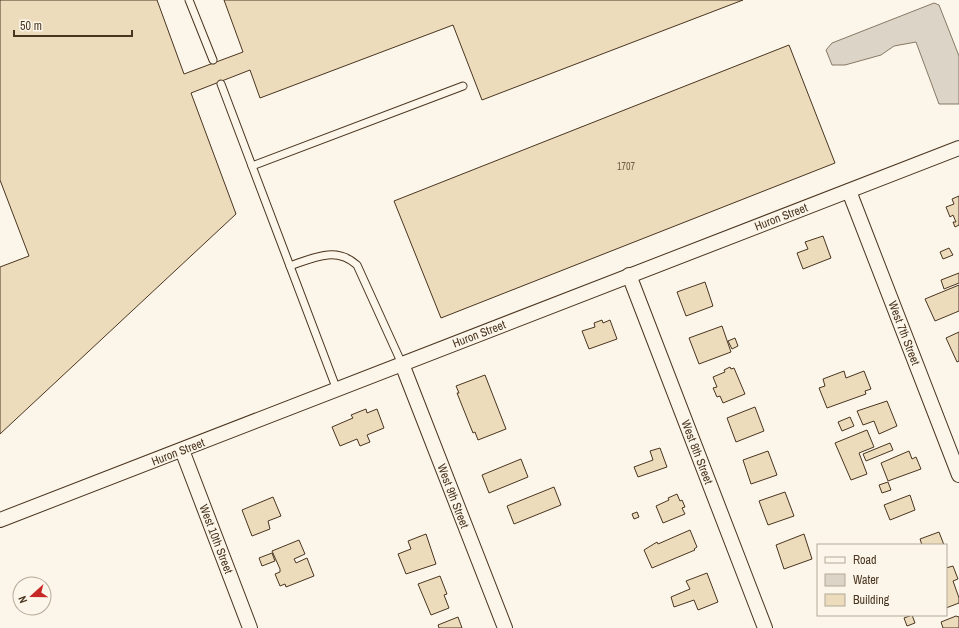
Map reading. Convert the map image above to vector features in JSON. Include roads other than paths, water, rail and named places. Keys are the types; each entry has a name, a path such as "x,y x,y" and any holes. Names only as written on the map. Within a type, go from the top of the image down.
{"street":[{"name":"Huron Street","path":"0,520 959,148"},
{"name":"West 7th Street","path":"849,191 959,475"},
{"name":"West 8th Street","path":"629,275 765,628"},
{"name":"West 9th Street","path":"402,364 505,628"},
{"name":"West 10th Street","path":"182,450 250,628"}],"lane":[{"path":"189,0 213,60"},
{"path":"221,84 337,390"},
{"path":"252,166 463,86"},
{"path":"290,266 322,254 348,257 357,265 402,364"}],"water":[{"path":"934,3 939,5 959,56 959,104 939,104 916,42 894,46 881,55 845,65 832,65 826,50 832,43"}]}
